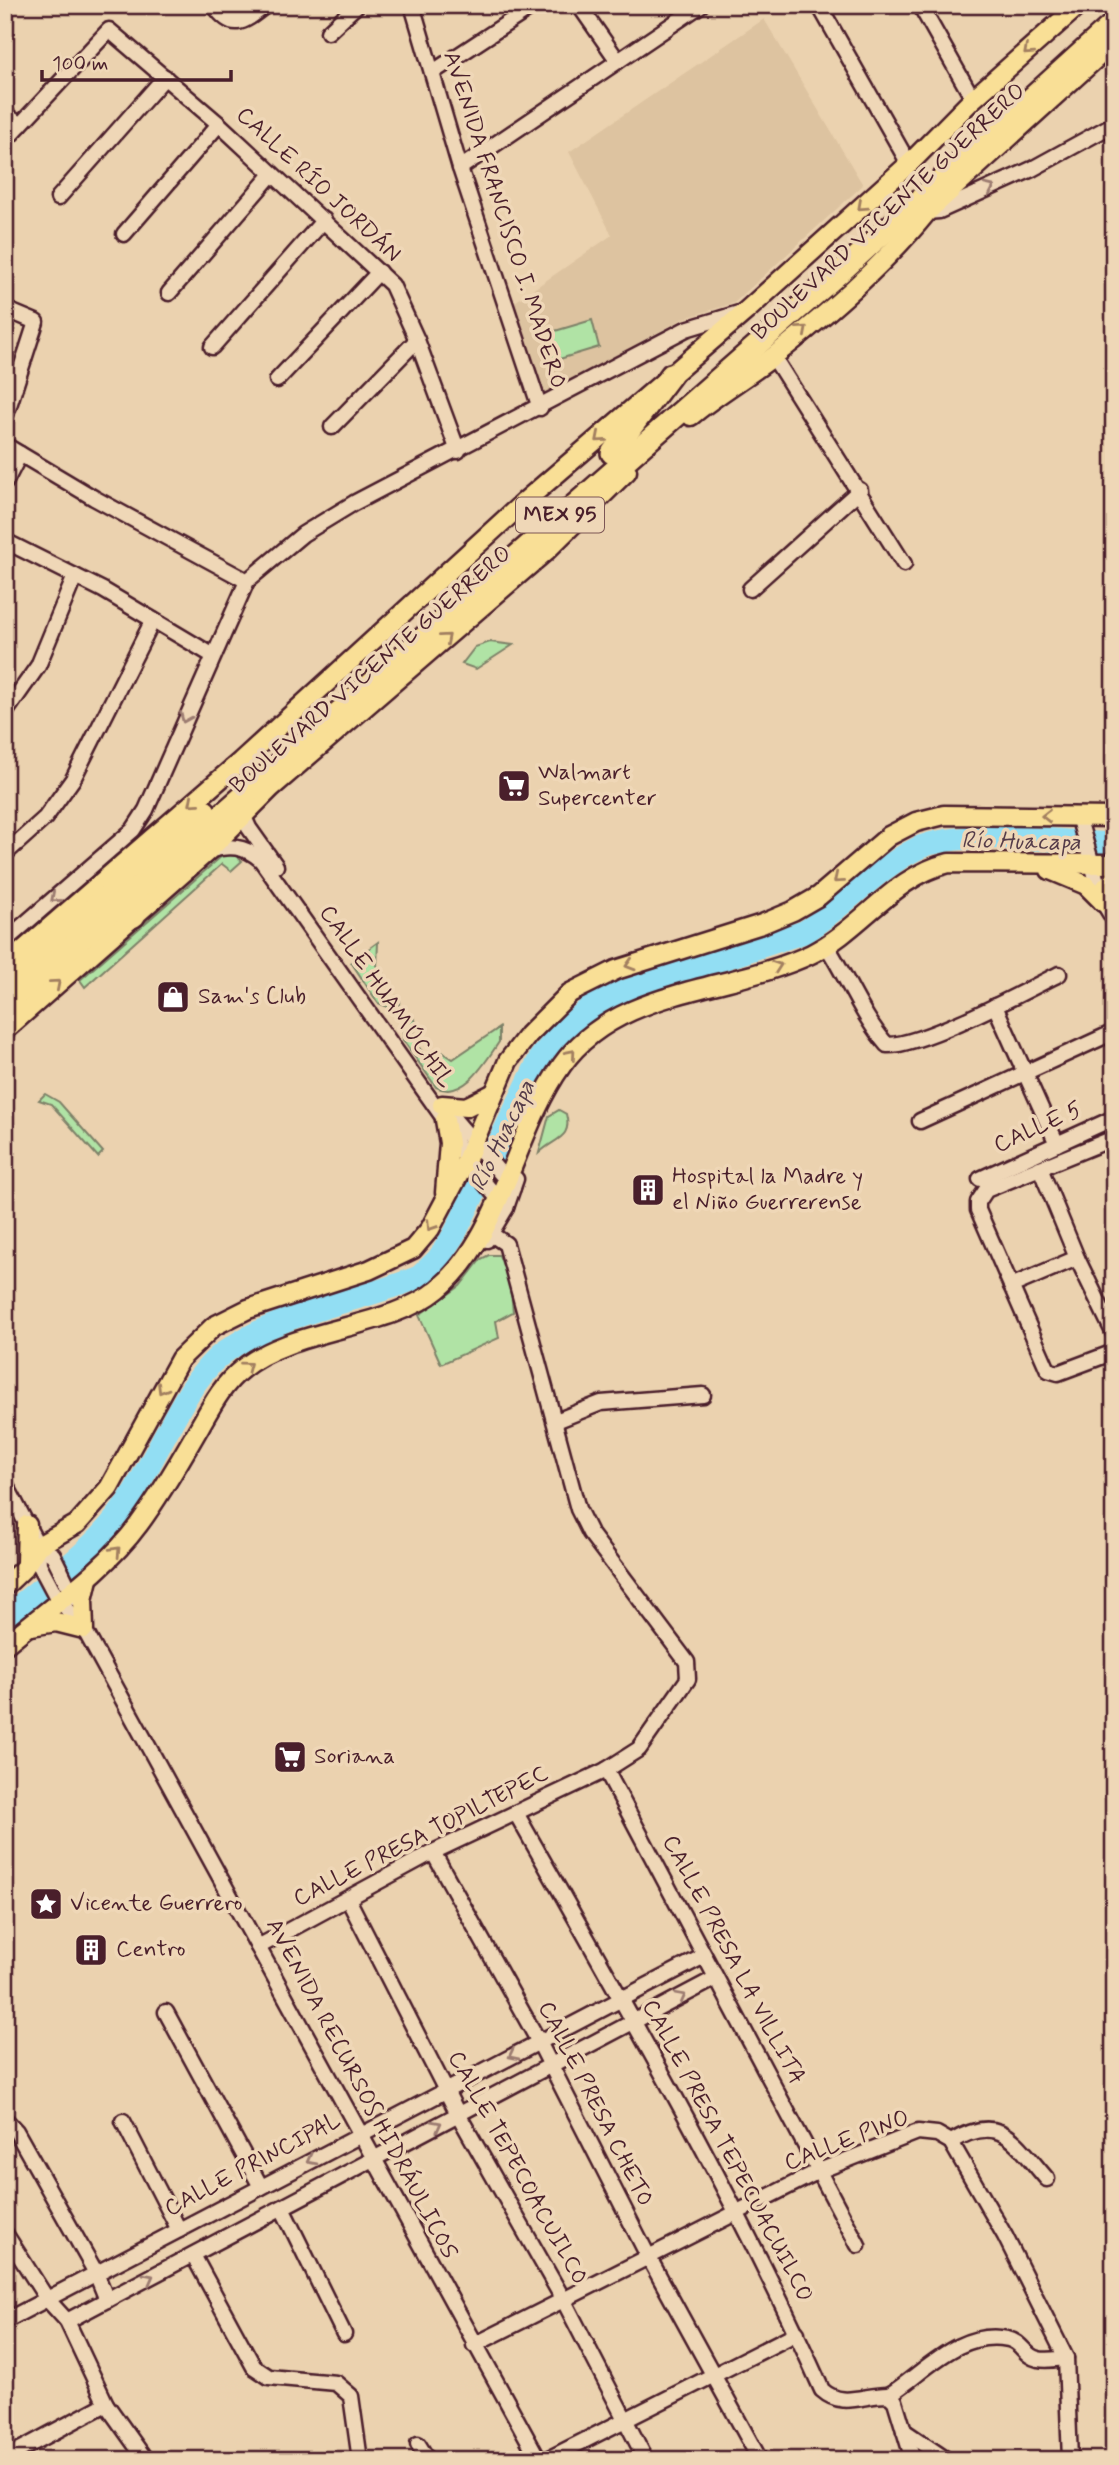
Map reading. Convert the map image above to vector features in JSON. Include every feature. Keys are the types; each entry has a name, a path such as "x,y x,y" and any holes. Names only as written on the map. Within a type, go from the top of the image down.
{"highway":[{"name":"BOULEVARD VICENTE GUERRERO","path":"5,985 321,712 612,453 846,251 1114,7"},
{"name":"BOULEVARD VICENTE GUERRERO","path":"5,1005 748,352 1114,23"},
{"path":"704,405 748,352"},
{"path":"612,453 671,375"},
{"path":"84,937 134,916"}],"main road":[{"name":"BOULEVARD VICENTE GUERRERO","path":"5,966 241,761 524,502 702,346 746,311 909,164 973,99 1079,5"},
{"name":"BOULEVARD VICENTE GUERRERO","path":"5,1030 208,851 271,788 546,551 636,463 704,405 773,356 870,271 906,238 927,212 1114,42"},
{"path":"5,1586 76,1524 109,1488 168,1379 196,1340 214,1326 248,1309 392,1261 413,1249 430,1229 466,1161 508,1061 528,1035 570,993 616,970 762,924 793,911 818,895 890,836 916,822 944,816 1080,819 1114,817"},
{"path":"5,1645 65,1593 88,1578 138,1525 220,1391 243,1367 268,1353 400,1308 437,1290 469,1255 501,1203 535,1111 564,1062 598,1029 650,1005 768,970 826,945 914,875 928,868 949,863 1037,865 1091,861 1114,864"},
{"path":"1037,865 1086,885 1103,902"},
{"path":"1103,902 1105,888 1114,878"},
{"path":"444,1202 449,1143 444,1112 466,1107 494,1093"},
{"path":"27,1525 28,1548 39,1558"},
{"path":"28,1627 56,1622 84,1629 82,1600 88,1578"}],"street":[{"path":"218,12 234,23 244,22 265,5"},
{"path":"328,32 357,5"},
{"name":"AVENIDA FRANCISCO I. MADERO","path":"412,5 460,168 540,408"},
{"path":"433,72 535,5"},
{"path":"579,5 618,61"},
{"path":"460,168 701,5"},
{"path":"819,5 909,164"},
{"path":"919,5 973,99"},
{"name":"CALLE RÍO JORDÁN","path":"20,125 109,30 219,124 391,285 417,340 458,452"},
{"path":"58,198 165,77"},
{"path":"5,114 20,125 5,141"},
{"path":"124,234 219,124"},
{"path":"927,212 939,211 1032,169 1114,124"},
{"path":"169,293 272,174"},
{"path":"212,347 324,220"},
{"path":"276,380 379,272"},
{"path":"5,309 36,322 9,394 5,418"},
{"path":"5,941 134,830 146,810 247,580 303,534 354,503 458,452 686,329 746,311"},
{"path":"686,329 695,332 702,346"},
{"path":"332,427 417,340"},
{"path":"773,356 860,489 904,564"},
{"path":"5,445 247,580"},
{"path":"5,483 20,454"},
{"path":"750,589 860,489"},
{"path":"5,541 75,576 212,655"},
{"path":"5,713 38,666 75,576"},
{"path":"5,854 45,818 73,779 153,620"},
{"name":"CALLE HUAMÚCHIL","path":"244,817 248,828 444,1112 466,1161 501,1203"},
{"path":"1080,819 1103,902 1114,920"},
{"name":"CALLE HUAMÚCHIL","path":"208,851 233,846 250,850 261,860 444,1112 509,1183"},
{"path":"826,945 848,978 868,1020 887,1045 898,1045 916,1039 995,1006 1059,974"},
{"path":"995,1006 1056,1144"},
{"path":"920,1121 1027,1075 1114,1032"},
{"name":"CALLE 5","path":"980,1179 1114,1118"},
{"path":"1114,1138 986,1190 978,1202 978,1210 1048,1370 1053,1374 1114,1353"},
{"path":"1040,1168 1077,1258 1114,1334"},
{"path":"437,1290 472,1260 491,1234 501,1203"},
{"path":"491,1234 506,1244 556,1421 601,1404 703,1395"},
{"path":"1011,1286 1077,1258"},
{"name":"CALLE PRESA TOPILTEPEC","path":"258,1947 433,1853 606,1770 639,1749 688,1679 687,1662 590,1533 578,1508 556,1421"},
{"name":"AVENIDA RECURSOS HIDRÁULICOS","path":"5,1483 27,1525 39,1558 65,1593 539,2460"},
{"name":"CALLE PRESA LA VILLITA","path":"606,1770 858,2245"},
{"name":"CALLE PRESA TEPECUACUILCO","path":"516,1813 635,2021 737,2213 797,2333 822,2390 832,2399 842,2402 889,2395"},
{"name":"CALLE PRESA CHETO","path":"433,1853 539,2042 648,2256 760,2460"},
{"name":"CALLE TEPECOACUILCO","path":"348,1899 458,2114 563,2299 646,2460"},
{"name":"CALLE PRINCIPAL","path":"5,2321 704,1956"},
{"path":"67,2321 716,1978"},
{"path":"166,2012 261,2187"},
{"path":"5,2119 16,2131 96,2273 107,2300"},
{"path":"123,2120 178,2230"},
{"path":"1047,2179 1007,2134 979,2129 951,2142 1005,2236 1066,2358 1070,2460"},
{"name":"CALLE PINO","path":"474,2345 819,2171 918,2132 937,2134 951,2142"},
{"path":"282,2208 344,2334"},
{"path":"5,2233 47,2299 67,2321 106,2404 146,2460"},
{"path":"193,2255 254,2367 269,2377 336,2383 351,2396 360,2460"},
{"path":"546,2460 797,2333"},
{"path":"913,2460 895,2401 889,2395 953,2347 975,2340 1006,2338 1020,2344 1030,2356 1038,2360 1066,2358"},
{"path":"5,2458 106,2404"},
{"path":"904,2431 947,2460"},
{"path":"418,2444 428,2460"}],"shaded area":[{"path":"764,19 863,185 734,303 682,319 544,395 512,304 612,235 569,152"}],"green space":[{"path":"592,320 599,347 553,361 545,334"},
{"path":"490,642 513,645 476,669 462,664 475,647"},
{"path":"223,855 235,855 242,861 231,871 222,864 85,987 80,980"},
{"path":"378,942 377,966 385,976 375,983 388,1003 397,996 400,1000 398,1007 393,1009 378,1003 351,962"},
{"path":"414,1019 419,1026 410,1035 428,1060 439,1050 453,1059 499,1028 499,1042 473,1077 456,1089 446,1090 436,1087 403,1040 403,1027"},
{"path":"45,1094 59,1102 103,1152 98,1157 51,1104 39,1100"},
{"path":"559,1110 566,1114 567,1129 561,1137 539,1153 549,1116"},
{"path":"489,1255 499,1255 509,1283 513,1312 496,1321 499,1338 441,1364 419,1315 460,1286 481,1259"}],"waterway":[{"name":"Río Huacapa","path":"5,1618 82,1554 110,1525 134,1492 194,1385 222,1354 267,1328 292,1318 419,1277 438,1259 455,1233 540,1058 561,1032 587,1010 611,996 804,932 901,858 916,849 935,843 958,839 1012,838 1114,844"}],"place":[{"name":"Walmart Supercenter","path":"514,786"},
{"name":"Sam's Club","path":"173,997"},
{"name":"Hospital la Madre y el Niño Guerrerense","path":"648,1190"},
{"name":"Soriana","path":"290,1757"},
{"name":"Vicente Guerrero","path":"46,1904"},
{"name":"Centro","path":"91,1950"}]}
